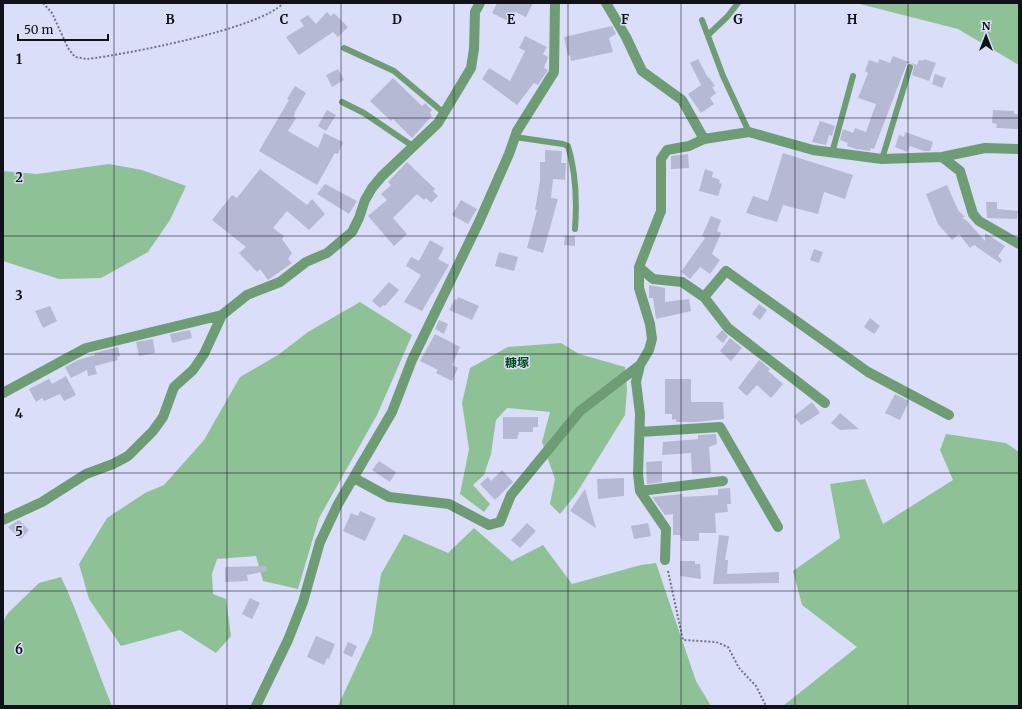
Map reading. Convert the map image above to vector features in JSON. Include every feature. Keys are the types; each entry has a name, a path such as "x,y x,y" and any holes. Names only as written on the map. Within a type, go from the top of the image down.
{"street":[{"path":"3,393 86,348 222,315 247,295 280,282 306,262 327,253 339,245 352,232 359,218 365,200 372,188 382,176 438,123 471,68 474,49 475,12 480,3"},
{"path":"256,706 288,640 303,602 320,542 338,504 392,412 412,360 480,222 509,154 517,131 554,72 555,3"},
{"path":"606,3 626,37 642,71 682,100 704,139"},
{"path":"665,560 666,529 640,491 638,474 640,414 636,382 640,366 649,350 652,339 650,324 639,288 639,267 661,211 661,159 667,150 689,146 704,139 749,132 813,150 882,159 942,157 985,148 1019,149"},
{"path":"942,157 960,171 973,214 979,221 1019,244"},
{"path":"639,267 653,278 682,282 704,297 728,328 825,403"},
{"path":"704,297 726,271 868,372 949,415"},
{"path":"3,520 42,502 86,474 113,464 128,456 153,431 163,417 174,387 193,370 204,354 222,315"},
{"path":"354,478 389,497 449,504 489,525 500,522 511,495 580,411 640,366"},
{"path":"640,432 720,427 778,527"},
{"path":"640,491 723,481"}],"lane":[{"path":"708,35 727,17 738,3"},
{"path":"702,20 723,76 749,132"},
{"path":"344,48 394,71 444,113"},
{"path":"882,159 910,68"},
{"path":"832,153 853,76"},
{"path":"342,102 364,113 414,147"},
{"path":"515,137 568,146 577,206 575,229"}],"path":[{"path":"42,3 52,13 68,48 75,57 87,60 225,31 261,17 283,3"},
{"path":"665,560 683,640 716,642 728,647 739,668 756,686 766,706"}],"green space":[{"path":"856,3 1019,3 1019,65 958,29"},
{"path":"109,164 142,170 186,186 170,220 148,252 101,278 59,279 3,261 3,171 37,174"},
{"path":"360,302 412,335 377,415 319,518 298,589 263,581 256,556 217,559 212,574 213,594 226,599 231,636 216,653 180,630 121,646 89,599 79,564 107,518 145,493 164,485 204,440 240,377 278,355 308,332"},
{"path":"561,343 579,354 625,367 627,389 625,415 576,494 560,514 550,504 555,479 542,442 550,412 507,408 496,420 491,454 484,475 473,485 490,504 484,512 460,494 469,449 462,403 470,368 508,347"},
{"path":"946,434 1006,443 1019,452 1019,706 783,706 857,647 802,605 793,571 840,538 830,484 865,479 883,524 953,480 940,450"},
{"path":"474,528 512,561 543,545 572,584 641,565 656,563 696,681 711,706 338,706 372,633 381,574 404,534 448,553"},
{"path":"61,577 75,609 112,706 3,706 3,622 8,613 39,583"}],"building":[{"path":"497,3 533,3 526,17 515,12 510,22 492,13"},
{"path":"327,12 331,16 334,13 348,27 338,37 333,32 299,55 286,37 304,26 300,20 308,15 316,24"},
{"path":"612,26 616,34 609,38 613,52 571,61 570,55 568,56 564,37"},
{"path":"525,36 547,47 543,54 548,57 544,68 548,70 538,85 534,83 517,105 482,79 489,68 510,81 525,51 519,48"},
{"path":"893,56 917,65 919,60 923,61 924,59 936,63 929,81 912,75 914,66 911,63 907,63 874,149 871,148 870,151 847,146 848,143 840,140 843,129 853,133 855,128 866,132 876,104 858,98 868,73 865,71 869,60 878,63 879,59 890,63"},
{"path":"698,59 708,78 709,77 715,86 712,87 716,93 710,98 714,104 701,113 688,94 701,85 690,63"},
{"path":"338,69 344,80 332,87 326,75"},
{"path":"935,74 946,78 942,88 932,84"},
{"path":"393,78 422,106 425,103 432,110 430,113 432,116 412,138 393,119 391,121 370,101"},
{"path":"295,86 306,93 295,112 294,117 296,118 288,131 318,148 324,133 343,142 338,154 335,153 317,185 259,151 289,100 287,99"},
{"path":"327,110 336,115 326,131 318,126"},
{"path":"993,110 1014,111 1014,114 1019,114 1019,129 996,128 997,124 992,123"},
{"path":"820,121 835,126 832,136 829,135 826,145 812,142"},
{"path":"905,132 933,142 930,151 924,151 910,146 907,152 895,147 899,135 904,137"},
{"path":"545,150 562,151 561,163 566,163 565,180 553,179 551,198 558,199 543,253 527,248 537,210 535,210 540,181 540,162 545,162"},
{"path":"783,153 853,175 845,199 824,192 818,214 783,205 777,222 746,213 753,196 768,201"},
{"path":"688,154 689,168 671,169 671,156"},
{"path":"407,162 435,189 433,191 438,196 431,203 426,198 424,200 417,194 393,218 407,234 394,246 368,216 387,200 381,194 391,185 388,182"},
{"path":"260,169 307,205 312,199 325,214 309,230 287,211 273,228 284,236 282,239 292,253 288,259 292,263 268,280 260,269 257,272 239,253 246,247 212,220 232,195 237,198"},
{"path":"705,169 713,172 712,177 720,180 719,183 722,184 718,196 699,191"},
{"path":"325,184 357,201 349,214 317,194"},
{"path":"947,185 958,210 965,217 962,217 985,241 985,233 1005,246 998,256 1002,260 1000,263 974,245 970,248 959,234 952,240 938,224 926,194"},
{"path":"461,200 477,209 468,224 452,215"},
{"path":"986,202 997,202 997,209 1018,211 1017,219 987,218"},
{"path":"711,216 721,220 717,231 721,233 712,254 720,260 710,274 700,267 690,279 681,272 705,238 702,236"},
{"path":"565,236 575,236 575,246 564,245"},
{"path":"430,240 444,248 438,259 449,265 422,311 404,302 421,275 406,266 411,257 419,261"},
{"path":"814,249 823,252 819,263 810,260"},
{"path":"499,252 518,257 514,271 495,266"},
{"path":"389,282 399,290 385,306 383,305 380,308 372,301"},
{"path":"649,285 665,288 665,302 689,299 691,311 656,319 653,298 649,298"},
{"path":"458,297 479,306 472,320 449,310 455,299 457,300"},
{"path":"759,304 767,310 760,320 752,314"},
{"path":"50,306 57,321 43,328 35,311"},
{"path":"870,318 880,326 874,334 864,327"},
{"path":"439,320 448,324 444,334 435,329"},
{"path":"190,330 192,338 172,343 170,334"},
{"path":"722,330 728,336 723,343 716,337"},
{"path":"435,334 460,347 452,365 458,368 452,381 436,373 438,370 420,361"},
{"path":"730,338 742,348 731,361 720,351"},
{"path":"153,339 155,353 139,356 136,342"},
{"path":"118,347 120,356 117,357 118,360 95,366 97,374 88,376 87,370 71,378 65,367 78,360 95,355 94,353"},
{"path":"759,360 770,369 768,371 783,384 771,398 757,385 747,396 738,388"},
{"path":"66,376 76,395 64,401 60,394 44,401 42,398 36,402 29,389 49,379 52,384"},
{"path":"665,379 691,379 691,402 723,402 724,419 697,422 676,422 676,419 672,420 672,414 665,414"},
{"path":"895,394 909,401 900,420 885,413"},
{"path":"812,402 820,413 801,425 794,416"},
{"path":"840,413 859,429 840,430 831,423"},
{"path":"503,417 538,417 538,427 533,427 533,432 519,432 517,439 503,439"},
{"path":"716,434 717,444 709,447 711,473 692,474 691,453 662,455 663,442 698,439 698,435"},
{"path":"379,461 396,472 390,482 372,470"},
{"path":"662,461 662,482 647,484 646,462"},
{"path":"502,470 513,482 495,500 480,484 488,477 491,481"},
{"path":"624,478 624,496 598,499 597,479"},
{"path":"730,488 731,504 727,504 728,512 715,513 716,533 699,533 699,541 682,541 680,535 673,535 673,514 665,515 652,497 682,494 683,497 718,495 718,489"},
{"path":"585,489 596,528 570,511"},
{"path":"360,511 376,518 365,541 343,531 351,513 358,516"},
{"path":"19,520 29,530 21,539 8,527"},
{"path":"527,523 536,531 520,548 511,540"},
{"path":"648,523 651,536 634,539 631,526"},
{"path":"719,535 729,536 725,560 728,560 727,574 779,572 779,583 713,584"},
{"path":"680,561 695,561 695,564 700,564 701,579 680,576"},
{"path":"266,566 267,571 247,575 248,581 225,582 225,567"},
{"path":"250,598 260,603 252,619 242,614"},
{"path":"316,636 335,644 329,659 327,658 324,665 307,657"},
{"path":"348,642 357,646 352,657 343,653"}],"district":[{"name":"糠塚","path":"517,363"}]}
